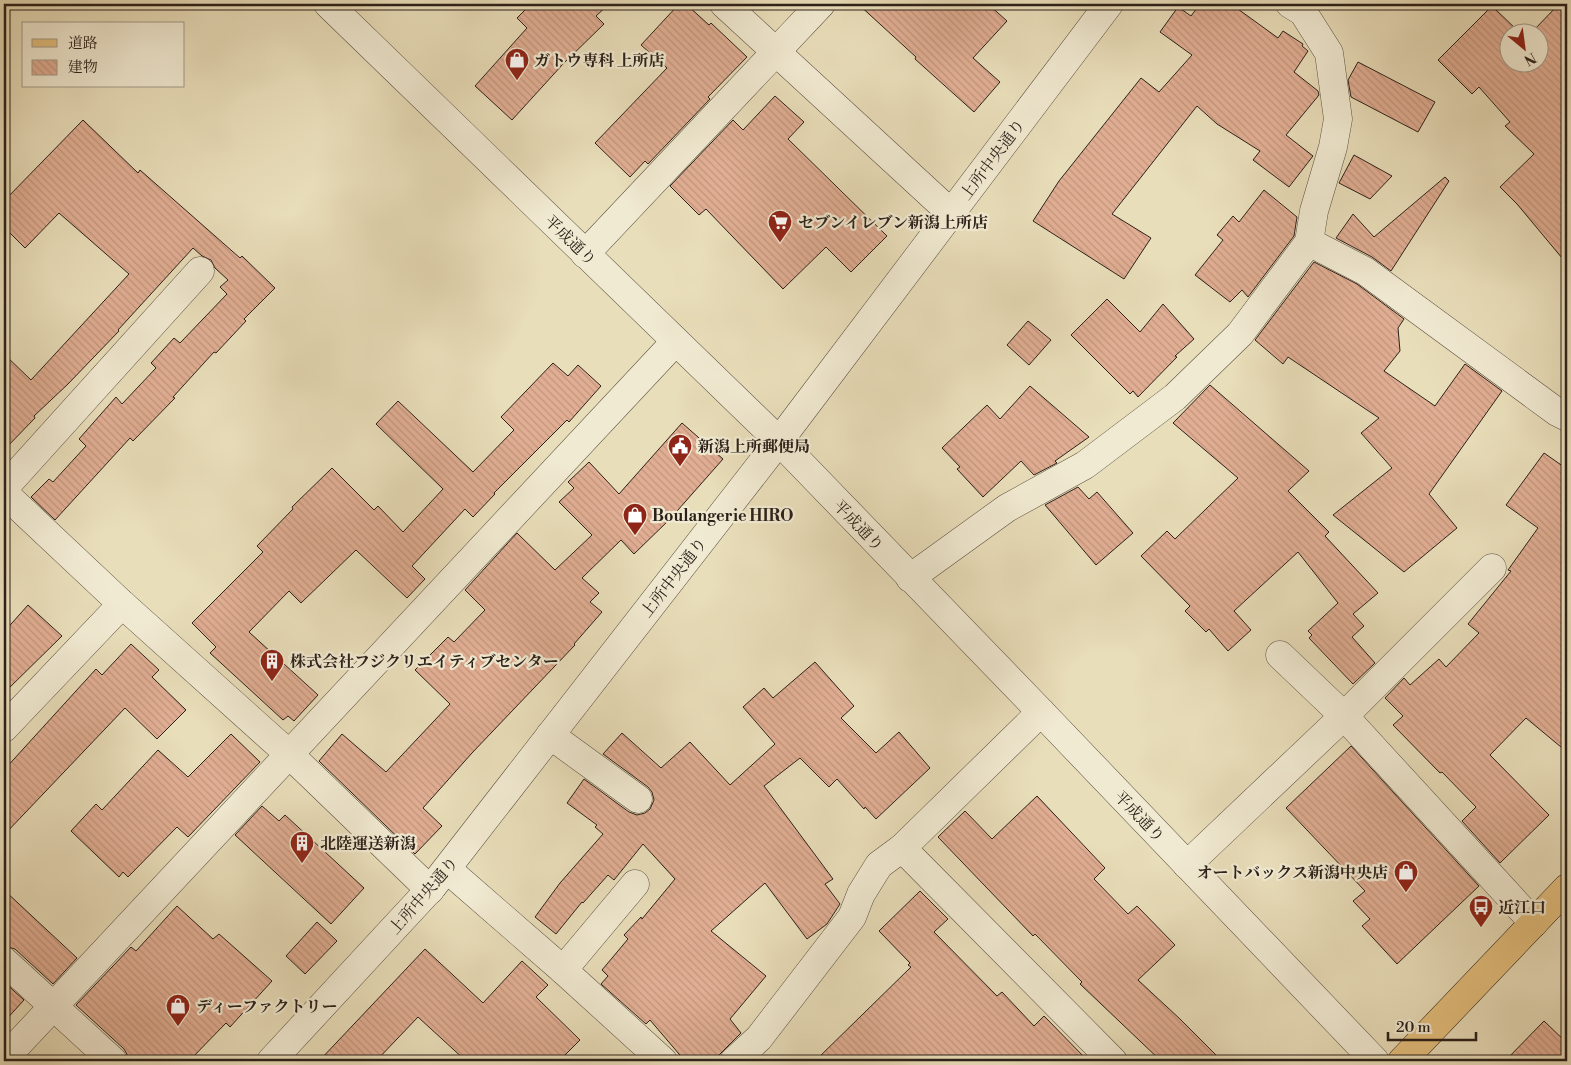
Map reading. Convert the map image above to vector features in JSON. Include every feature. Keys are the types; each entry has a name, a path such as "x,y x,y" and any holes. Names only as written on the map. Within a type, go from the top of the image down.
{"main road":[{"path":"1402,1061 1567,888"}],"street":[{"name":"平成通り","path":"328,4 779,441 1375,1061"},
{"path":"724,4 951,213"},
{"path":"585,254 821,4"},
{"name":"上所中央通り","path":"271,1061 438,879 779,441 1109,4"},
{"path":"910,578 1007,508 1085,465 1175,397 1240,334 1309,242 1314,211 1333,147 1338,118 1328,53 1303,12 1290,4"},
{"path":"1309,242 1365,272 1557,412 1567,417"},
{"path":"4,488 200,271"},
{"path":"4,1059 675,342"},
{"path":"4,493 122,604 290,755 438,879 563,970 663,1061"},
{"path":"1187,865 1344,716 1492,568"},
{"path":"4,728 122,604"},
{"path":"1280,655 1344,716 1534,923"},
{"path":"734,1061 759,1038 852,917 861,894 879,865 902,848 1041,712"},
{"path":"550,735 638,799"},
{"path":"902,848 1113,1061"},
{"path":"563,970 635,884"},
{"path":"4,960 113,1061"}],"building":[{"path":"531,4 609,4 596,16 604,24 563,64 512,120 475,86 527,28 517,18"},
{"path":"679,4 686,4 709,25 711,23 747,57 648,164 645,161 630,177 595,143 667,68 641,45"},
{"path":"858,4 988,4 1007,21 973,58 1000,82 974,112"},
{"path":"1200,4 1231,4 1278,38 1283,31 1303,44 1302,46 1308,51 1294,72 1318,91 1319,95 1286,135 1313,156 1289,187 1253,160 1260,151 1217,124 1197,106 1112,214 1151,238 1124,279 1033,221 1059,181 1141,78 1159,92 1192,55 1160,32 1178,7 1191,16"},
{"path":"1559,4 1567,4 1567,264 1517,204 1500,187 1534,154 1505,126 1510,122 1479,87 1472,94 1438,60 1492,6 1509,22 1498,22 1498,72 1548,72 1548,22 1542,22"},
{"path":"1358,62 1435,102 1418,132 1351,97 1348,80"},
{"path":"775,96 804,122 788,139 887,236 851,272 826,247 783,289 706,209 699,215 670,186 733,120 743,130"},
{"path":"83,120 138,173 140,170 240,258 242,256 275,288 173,397 175,398 133,441 130,438 55,520 31,497 49,479 53,482 86,446 79,439 116,397 122,404 156,368 151,363 174,338 180,343 227,294 220,287 228,280 215,268 211,260 202,256 193,248 119,331 34,416 35,418 4,450 4,354 31,380 129,274 59,213 25,248 4,227 4,201"},
{"path":"1354,155 1392,176 1370,199 1339,183"},
{"path":"1445,177 1449,181 1391,271 1372,257 1336,238 1353,214 1374,237"},
{"path":"1264,190 1297,217 1294,236 1248,297 1242,290 1230,302 1195,275 1223,240 1217,235 1233,216 1239,222"},
{"path":"1314,262 1357,284 1404,319 1398,328 1400,351 1384,371 1435,406 1465,364 1502,391 1429,494 1457,528 1404,572 1333,515 1392,468 1361,433 1379,418 1288,357 1283,364 1255,340"},
{"path":"1107,299 1140,332 1163,304 1194,339 1175,356 1177,357 1138,397 1133,391 1130,394 1071,335"},
{"path":"1028,321 1051,340 1029,365 1007,345"},
{"path":"553,363 568,376 578,365 601,386 569,422 567,420 494,493 473,517 465,509 412,566 425,579 407,598 356,550 301,603 289,591 249,632 318,695 294,721 288,716 283,720 210,653 216,647 192,623 263,552 257,546 293,509 292,507 332,468 374,510 378,506 403,532 443,489 376,424 398,401 473,472 514,430 501,417"},
{"path":"1210,385 1309,471 1288,491 1329,532 1325,536 1378,593 1353,614 1364,626 1352,637 1375,663 1353,684 1309,638 1312,635 1308,631 1338,603 1298,552 1234,611 1251,630 1228,651 1209,629 1206,632 1185,611 1190,606 1141,556 1167,531 1175,539 1238,478 1173,423"},
{"path":"1030,386 1089,437 1055,461 1057,463 1034,475 1021,461 983,497 957,469 960,467 942,448 987,405 1000,419"},
{"path":"682,423 723,459 670,519 634,554 621,540 582,578 599,593 590,602 602,612 575,645 472,753 423,808 442,826 415,854 319,761 342,734 386,772 450,704 415,670 448,637 454,642 485,610 465,590 517,533 555,570 592,535 559,502 574,488 568,482 589,462 619,494"},
{"path":"1544,453 1567,469 1567,752 1526,718 1490,755 1549,815 1500,863 1462,821 1476,807 1393,725 1403,716 1385,698 1404,678 1410,685 1439,659 1446,667 1479,633 1468,624 1511,571 1508,570 1538,528 1506,505"},
{"path":"1078,487 1089,499 1097,492 1133,533 1096,565 1045,505"},
{"path":"28,605 62,636 4,693 4,632"},
{"path":"131,644 159,670 152,677 186,710 157,739 125,708 4,835 4,770 96,669 102,675"},
{"path":"815,662 854,706 841,718 876,753 899,732 930,768 876,819 865,807 864,809 837,779 829,787 800,758 764,786 833,879 825,884 840,904 827,924 807,939 765,883 711,931 766,976 730,1019 741,1033 713,1061 685,1061 650,1020 646,1024 601,984 608,976 602,970 628,939 624,935 641,917 642,919 675,879 643,844 614,880 608,875 582,902 556,934 535,917 560,883 603,834 595,827 597,825 567,803 584,779 629,812 637,815 645,813 650,809 654,800 652,792 648,787 603,754 622,733 661,768 690,742 730,785 775,744 743,707 764,688 773,698"},
{"path":"231,734 260,762 188,837 177,827 128,877 123,872 119,877 71,831 96,804 102,810 158,750 188,777"},
{"path":"1351,746 1479,886 1397,964 1362,926 1370,919 1353,901 1365,891 1286,808"},
{"path":"1037,796 1105,868 1094,879 1128,914 1137,906 1175,945 1138,980 1222,1061 1161,1061 1080,984 1082,982 1035,934 1033,936 938,837 965,811 992,839"},
{"name":"北陸運送新潟","path":"262,806 279,821 285,815 364,888 331,924 235,835"},
{"path":"4,890 77,958 53,984 15,949 4,946"},
{"path":"920,891 948,919 934,932 997,996 1002,992 1034,1026 1044,1016 1088,1061 815,1061 911,967 908,965 910,963 879,931"},
{"path":"177,906 213,939 219,934 272,981 230,1027 226,1023 189,1061 128,1061 128,1056 124,1049 76,1005 131,947 136,951"},
{"path":"317,922 337,941 305,974 286,956"},
{"path":"425,949 483,1003 522,961 548,985 536,997 580,1040 559,1061 466,1061 418,1017 376,1061 319,1061"},
{"path":"4,982 24,1000 4,1022"},
{"path":"1544,1021 1567,1043 1567,1061 1505,1061"}],"place":[{"name":"ガトウ専科 上所店","path":"517,81"},
{"name":"セブンイレブン新潟上所店","path":"780,243"},
{"name":"新潟上所郵便局","path":"680,467"},
{"name":"Boulangerie HIRO","path":"635,536"},
{"name":"株式会社フジクリエイティブセンター","path":"272,682"},
{"name":"北陸運送新潟","path":"302,864"},
{"name":"オートバックス新潟中央店","path":"1406,893"},
{"name":"近江口","path":"1481,928"},
{"name":"ディーファクトリー","path":"178,1027"}]}
